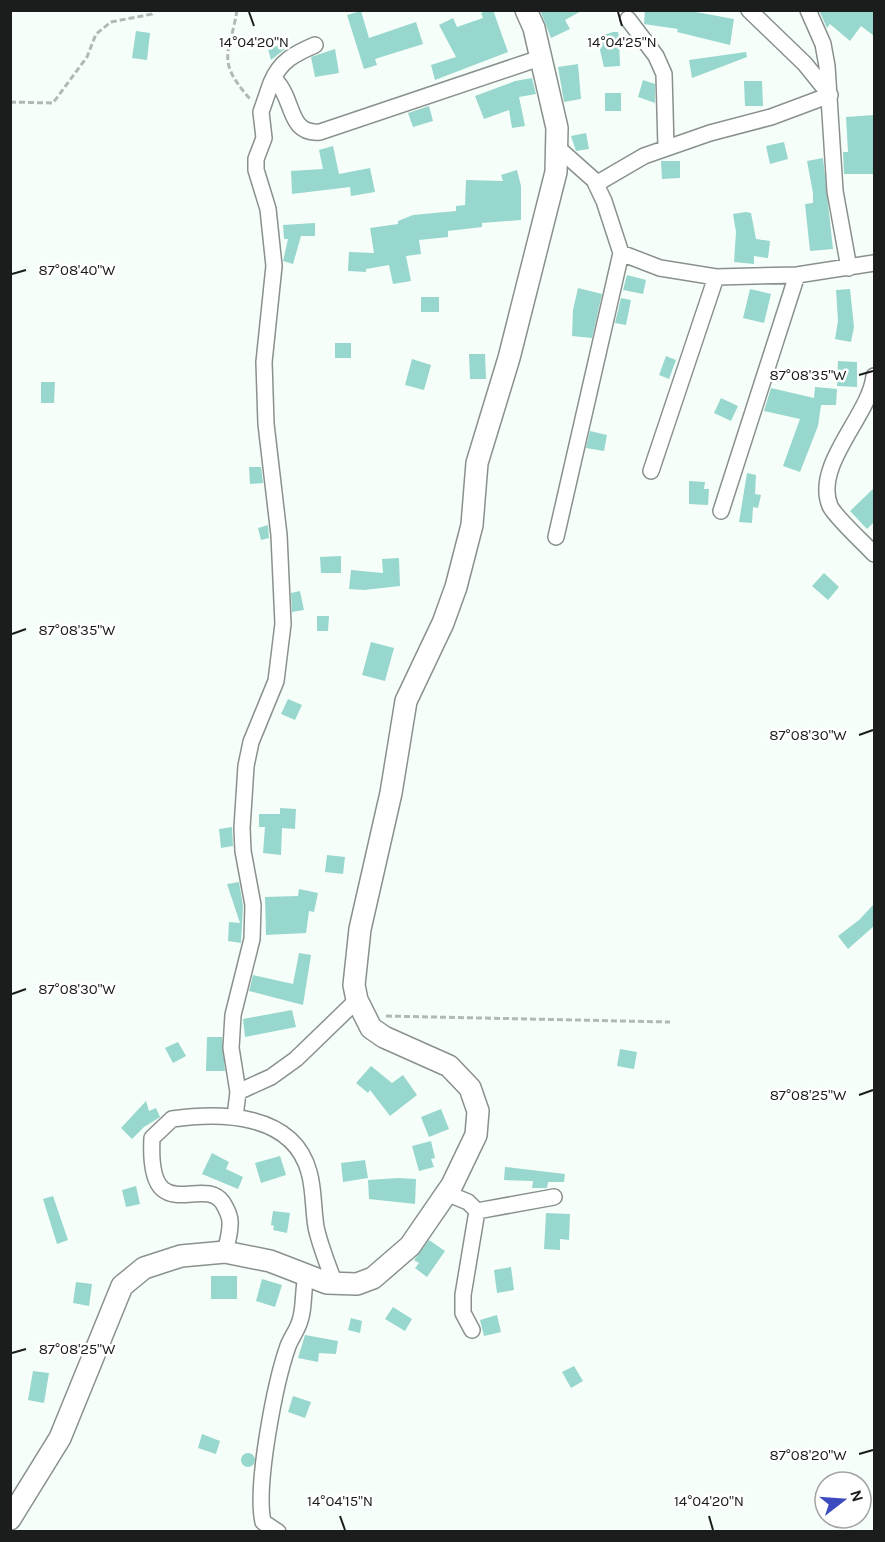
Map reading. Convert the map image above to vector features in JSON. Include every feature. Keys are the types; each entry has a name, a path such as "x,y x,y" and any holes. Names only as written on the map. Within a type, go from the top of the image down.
{"street":[{"path":"10,1519 60,1438 122,1286 144,1268 181,1256 225,1252 270,1261 306,1276 335,1284 357,1284 386,1269 411,1246 446,1192 476,1135 476,1100 470,1088 449,1066 384,1037 372,1028 360,1008 354,985 360,929 391,793 406,701 443,623 456,587 472,525 477,462 509,358 556,172 558,148 555,118 534,28 526,10"},
{"path":"748,10 805,64 830,95"},
{"path":"808,10 823,44 830,95 830,132 835,191 849,268"},
{"path":"628,19 656,56 664,74 666,148"},
{"path":"235,1117 238,1092 231,1048 233,1015 252,939 253,905 243,851 246,766 251,742 276,681 283,624 279,535 266,424 264,362 274,266 268,209 256,170 256,159 264,138 261,112 277,68 295,54 315,45"},
{"path":"271,83 279,83 300,129 309,133 320,132 540,58"},
{"path":"596,184 644,156 771,117 830,95"},
{"path":"556,537 621,253 596,184 558,148"},
{"path":"621,253 660,268 716,277 797,275 874,263"},
{"path":"721,511 797,275"},
{"path":"651,471 716,277"},
{"path":"874,376 831,470 827,488 831,507 874,554"},
{"path":"238,1092 271,1077 360,1008"},
{"path":"225,1252 230,1224 220,1198 211,1194 180,1197 166,1193 157,1183 151,1153 152,1138 160,1127 172,1119 235,1117 261,1122 283,1134 299,1149 309,1172 317,1230 335,1284"},
{"path":"446,1192 468,1202 477,1211"},
{"path":"477,1211 554,1197"},
{"path":"472,1330 464,1313 463,1295 477,1211"},
{"path":"278,1532 264,1522 260,1508 267,1438 288,1346 302,1315 301,1300 306,1276"}],"path":[{"path":"10,102 53,103 87,57 96,34 111,22 152,14 153,10"},
{"path":"237,10 226,57 237,84 261,112"},
{"path":"360,1008 670,1022"}],"building":[{"path":"493,10 508,52 435,80 431,65 456,57 439,25 453,18 457,27 483,18 481,13"},
{"path":"540,10 583,10 565,20 570,29 551,38"},
{"path":"645,10 685,10 734,19 730,45 677,32 678,29 644,24"},
{"path":"819,10 874,10 874,36 861,26 850,41 830,24 827,28"},
{"path":"361,11 369,38 416,22 423,44 375,59 377,65 364,69 347,15"},
{"path":"136,31 150,33 147,60 132,58"},
{"path":"618,32 620,66 604,67 597,37"},
{"path":"283,44 285,49 271,60 268,49"},
{"path":"335,49 339,73 315,77 311,57"},
{"path":"746,52 747,57 692,78 689,60"},
{"path":"578,64 581,99 564,102 558,67"},
{"path":"532,78 536,94 519,97 525,126 512,128 509,110 484,119 475,96 515,81"},
{"path":"643,80 655,84 655,103 638,97"},
{"path":"744,81 762,81 763,106 745,106"},
{"path":"605,93 621,93 621,111 605,111"},
{"path":"429,106 433,121 413,127 408,113"},
{"path":"874,115 874,174 844,174 843,152 848,152 846,117"},
{"path":"586,133 589,149 576,151 571,136"},
{"path":"784,142 788,159 770,164 766,146"},
{"path":"333,146 339,174 370,168 375,192 351,196 350,187 292,194 291,171 323,169 319,150"},
{"path":"823,158 833,249 810,251 805,204 813,203 813,193 807,161"},
{"path":"661,161 680,161 680,178 662,179"},
{"path":"517,170 521,186 521,220 482,223 482,227 448,231 448,237 419,240 421,254 406,256 411,281 393,284 389,265 366,269 366,272 348,271 349,252 374,253 370,228 398,224 398,221 413,215 456,211 456,206 465,205 466,180 503,181 501,175"},
{"path":"751,213 756,239 770,241 768,258 754,256 754,264 734,262 736,232 733,214"},
{"path":"315,223 315,236 301,236 293,264 283,261 288,239 284,239 283,225"},
{"path":"627,275 646,280 643,294 623,290"},
{"path":"578,288 602,294 592,338 572,336 573,310"},
{"path":"750,289 771,294 764,323 743,318"},
{"path":"850,289 854,327 851,342 835,339 838,321 836,290"},
{"path":"421,297 439,297 439,312 421,312"},
{"path":"621,298 631,300 626,325 615,323"},
{"path":"335,343 351,343 351,358 335,358"},
{"path":"469,354 485,354 486,379 470,379"},
{"path":"666,356 676,360 669,379 659,375"},
{"path":"412,359 431,365 424,390 405,385"},
{"path":"838,361 857,362 857,387 837,386"},
{"path":"41,382 55,382 54,403 41,403"},
{"path":"815,387 837,389 836,405 821,405 818,426 800,472 783,466 800,419 764,411 771,388 814,398"},
{"path":"721,398 738,406 731,421 714,413"},
{"path":"590,431 607,435 604,451 586,448"},
{"path":"249,467 261,467 263,483 250,484"},
{"path":"747,473 756,475 755,494 761,495 758,508 753,507 752,523 739,522"},
{"path":"689,481 705,482 704,489 709,489 708,505 689,504"},
{"path":"874,488 874,522 867,529 850,511"},
{"path":"268,525 269,538 261,540 258,528"},
{"path":"341,556 341,573 321,573 320,557"},
{"path":"399,558 400,586 364,590 349,589 351,570 383,573 382,559"},
{"path":"824,573 839,587 828,600 812,586"},
{"path":"300,591 304,610 292,612 291,593"},
{"path":"317,616 329,616 328,631 317,631"},
{"path":"371,642 394,648 385,681 362,675"},
{"path":"288,699 302,705 295,720 281,714"},
{"path":"280,808 296,809 295,829 282,828 281,855 263,853 265,827 259,827 259,814 280,814"},
{"path":"232,827 233,846 221,848 219,829"},
{"path":"327,855 345,857 343,874 325,872"},
{"path":"239,882 243,906 241,943 228,941 229,922 240,923 227,884"},
{"path":"299,889 318,893 314,912 309,911 306,933 266,935 265,897 298,896"},
{"path":"874,904 874,926 848,949 838,936 859,920"},
{"path":"299,953 311,955 303,1005 249,991 253,975 293,984"},
{"path":"292,1010 296,1027 245,1037 243,1019"},
{"path":"207,1037 222,1037 225,1071 206,1071"},
{"path":"178,1042 186,1056 173,1063 165,1048"},
{"path":"620,1049 637,1052 634,1069 617,1066"},
{"path":"371,1066 392,1083 403,1075 417,1095 390,1116 370,1090 368,1093 356,1083"},
{"path":"146,1101 149,1111 156,1108 160,1117 144,1127 132,1139 121,1128"},
{"path":"441,1109 449,1129 429,1137 421,1117"},
{"path":"431,1141 435,1158 431,1159 434,1167 419,1171 412,1146"},
{"path":"212,1153 229,1162 226,1169 243,1177 238,1189 202,1174"},
{"path":"280,1156 286,1175 261,1183 255,1163"},
{"path":"365,1160 368,1178 343,1182 341,1163"},
{"path":"505,1167 565,1174 564,1182 548,1182 547,1188 532,1188 533,1181 504,1180"},
{"path":"416,1179 415,1204 369,1199 368,1180"},
{"path":"136,1186 140,1204 126,1207 122,1190"},
{"path":"53,1196 68,1240 57,1244 43,1199"},
{"path":"273,1211 290,1213 287,1233 273,1230 274,1226 271,1225"},
{"path":"546,1213 570,1214 569,1240 560,1239 560,1250 544,1249"},
{"path":"429,1240 445,1251 427,1277 415,1268 419,1263 414,1260"},
{"path":"511,1267 514,1290 497,1293 494,1270"},
{"path":"211,1276 237,1276 237,1299 211,1299"},
{"path":"262,1279 282,1285 275,1307 256,1301"},
{"path":"76,1282 92,1284 89,1306 73,1303"},
{"path":"393,1307 412,1319 405,1331 385,1319"},
{"path":"497,1315 501,1332 484,1336 480,1320"},
{"path":"351,1318 362,1321 360,1333 348,1330"},
{"path":"305,1335 338,1341 336,1354 319,1353 318,1362 298,1358"},
{"path":"574,1366 583,1381 571,1388 562,1372"},
{"path":"33,1371 49,1373 44,1403 28,1400"},
{"path":"293,1396 311,1402 305,1418 288,1412"},
{"path":"202,1434 220,1441 216,1454 198,1448"},
{"path":"245,1453 251,1453 255,1460 251,1467 245,1467 241,1463 241,1457"}]}
